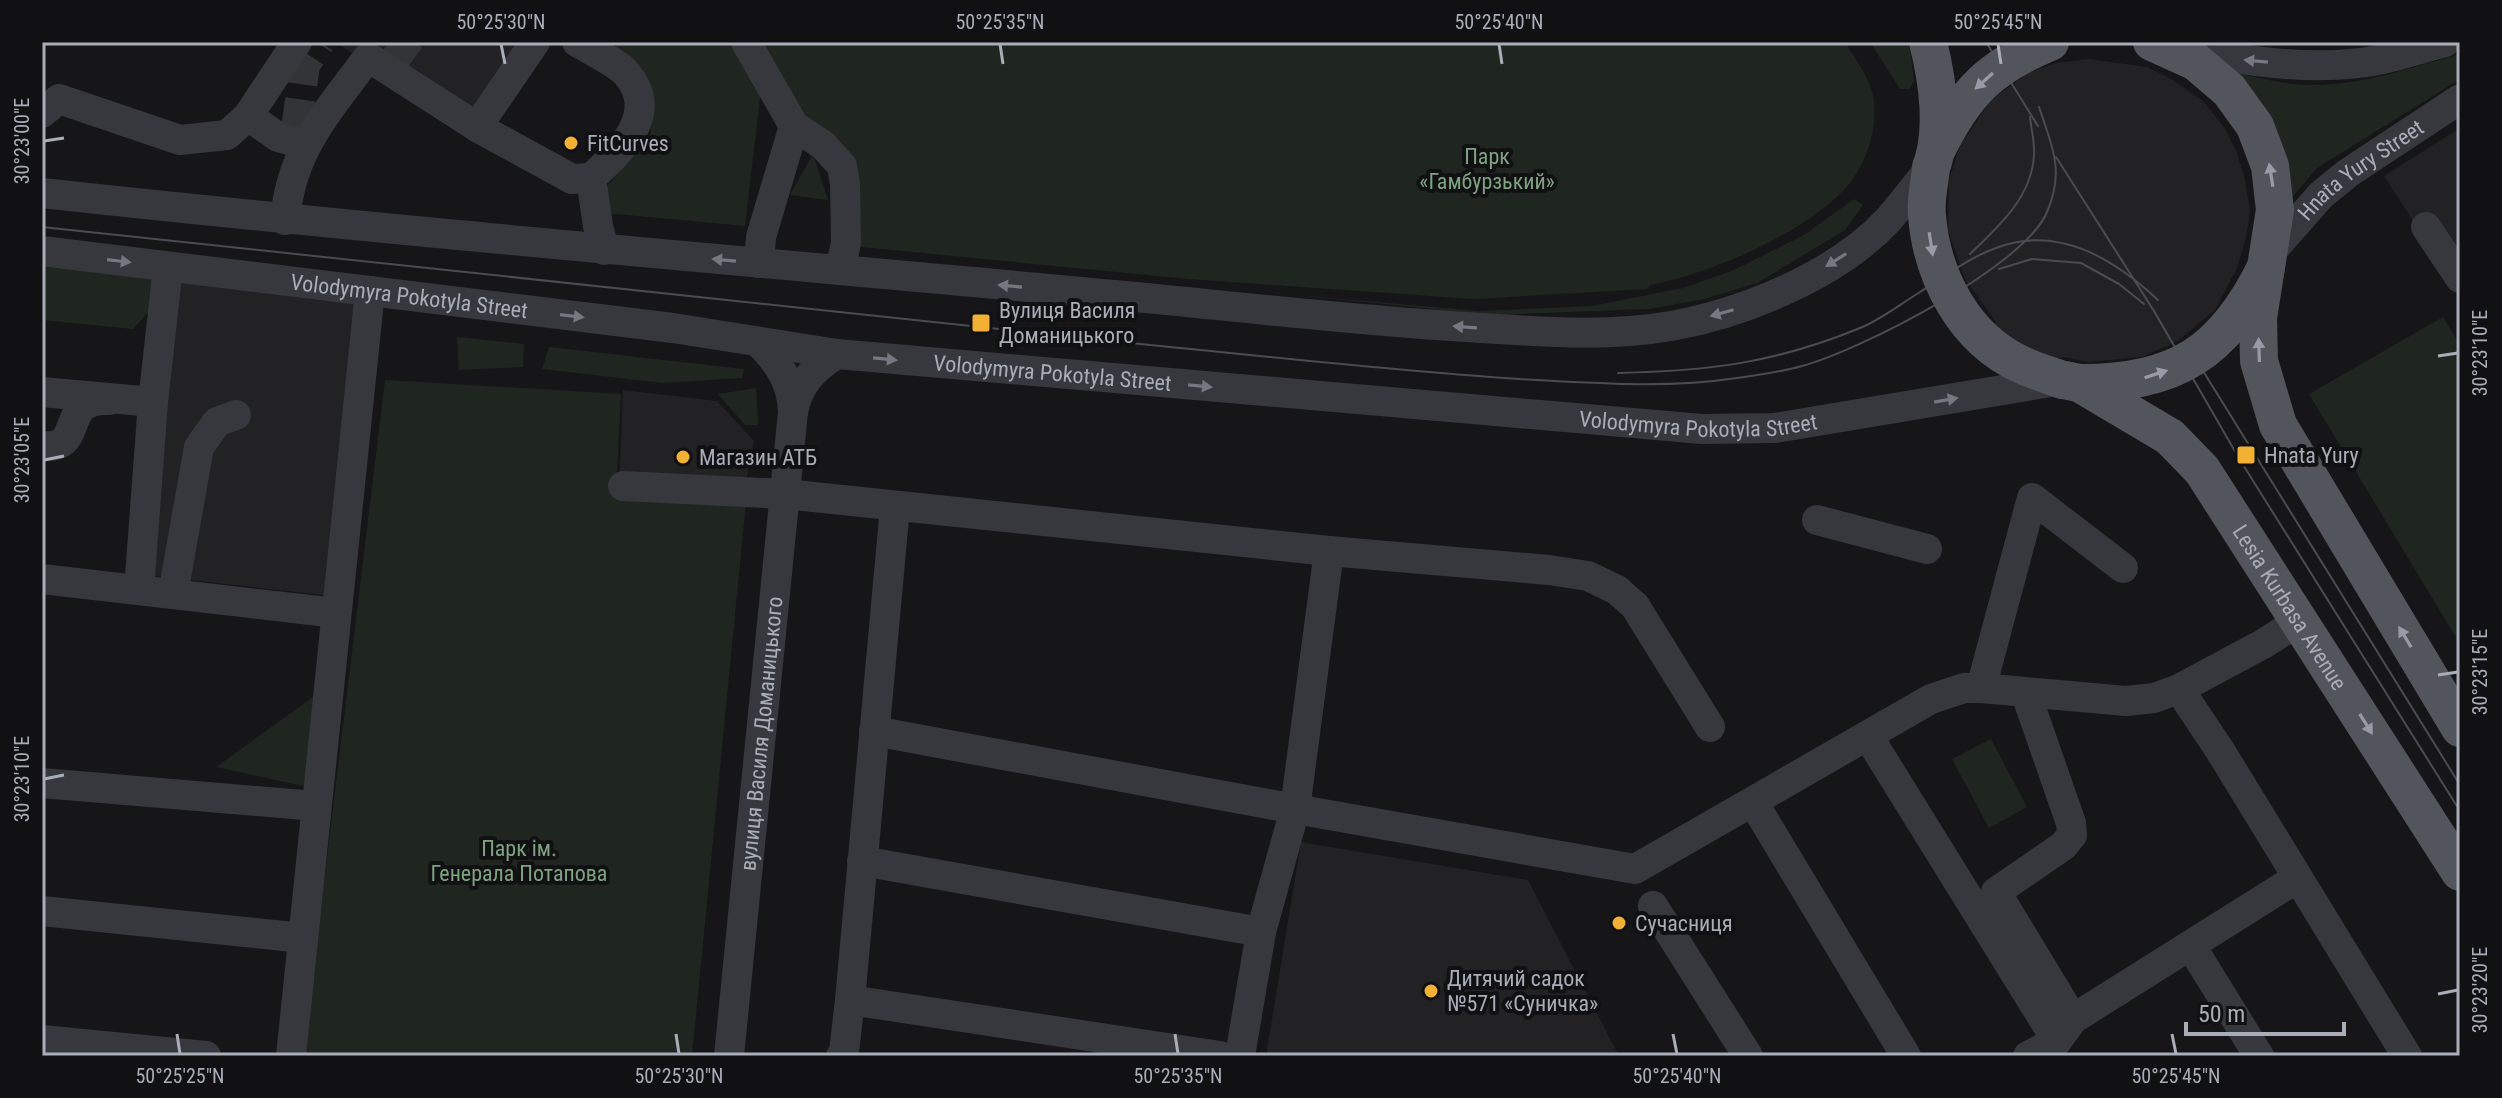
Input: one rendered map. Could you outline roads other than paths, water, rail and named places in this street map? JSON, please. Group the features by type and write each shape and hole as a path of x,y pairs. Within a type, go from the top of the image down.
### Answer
{"main road":[{"path":"1928,42 1934,66 1934,158 1926,213 1933,259 1952,301 1981,337 2019,364 2070,382 2119,384 2157,375 2193,358 2224,334 2248,303 2268,260"},
{"path":"1934,158 1955,112 1982,80 2016,56 2050,42"},
{"path":"2154,43 2196,62 2229,90 2255,126 2270,166 2275,210 2258,318 2259,361 2278,425 2460,728"},
{"name":"Lesia Kurbasa Avenue","path":"2070,382 2170,437 2202,470 2460,872"}],"street":[{"path":"48,98 180,140 227,135 248,116 297,42"},
{"path":"477,127 535,42"},
{"path":"285,220 298,138 357,50 477,127 572,179 591,178 638,125 641,100 625,72 577,42"},
{"path":"746,42 794,126 823,145 842,166 846,243 840,270"},
{"path":"2154,43 2243,60 2334,65 2368,62 2445,42"},
{"name":"Hnata Yury Street","path":"2268,260 2321,195 2348,173 2460,99"},
{"path":"248,116 278,137 298,138"},
{"path":"759,263 761,237 794,126"},
{"path":"42,193 604,250 1432,325 1591,335 1671,326 1765,299 1795,285 1848,252 1885,223 1934,158"},
{"path":"591,178 604,250"},
{"path":"2426,227 2460,278"},
{"name":"Volodymyra Pokotyla Street","path":"42,251 673,328 837,354 1702,429 1775,428 2070,382"},
{"path":"139,590 153,402 168,267"},
{"path":"291,1056 370,291"},
{"name":"вулиця Василя Доманицького","path":"758,342 774,358 788,381 793,412"},
{"name":"вулиця Василя Доманицького","path":"729,1056 793,412 802,384 820,364 837,354"},
{"path":"45,392 153,402"},
{"path":"45,392 68,401 75,418"},
{"path":"42,446 55,446 63,441 73,427 77,411 87,403 115,398"},
{"path":"173,594 199,447 217,422 236,415"},
{"path":"623,486 785,494 1588,576 1617,590 1635,606 1710,727"},
{"path":"1981,688 2032,498 2123,568"},
{"path":"841,1056 850,1000 895,507"},
{"path":"1817,520 1927,549"},
{"path":"1240,1056 1261,932 1295,809 1329,551"},
{"path":"42,579 336,613"},
{"path":"874,731 1635,869 1931,699 1964,688 2126,701 2154,698 2179,689 2301,620"},
{"path":"2179,689 2407,1056"},
{"path":"2026,694 2071,823 2072,835 2063,846 1996,892 2065,1030"},
{"path":"1868,736 2065,1030"},
{"path":"42,783 316,806"},
{"path":"1753,802 1906,1056"},
{"path":"862,861 1261,932"},
{"path":"2028,1056 2297,878"},
{"path":"1653,906 1748,1056"},
{"path":"42,911 303,938"},
{"path":"2191,946 2259,1056"},
{"path":"850,1000 1220,1056"},
{"path":"42,1040 206,1056"}],"tunnel":[{"path":"296,129 305,65 320,42"},
{"path":"389,42 416,62"}],"tram line":[{"path":"1986,42 2038,126"},
{"path":"42,227 1334,364 1519,379 1683,383 1770,373 1828,357 1938,304 2007,257 2032,234 2047,212 2055,184 2055,159 2039,107"},
{"path":"1970,254 2012,210 2027,184 2034,155 2030,117"},
{"path":"2056,157 2154,311 2240,460 2460,811"},
{"path":"1618,373 1712,367 1799,350 1875,321 1975,257 2019,242 2041,240 2084,250 2123,271 2158,300"},
{"path":"1999,269 2032,259 2081,263 2119,284 2144,304"},
{"path":"2190,350 2460,785"}],"place":[{"name":"FitCurves","path":"571,143"},
{"name":"Вулиця Василя Доманицького","path":"981,323"},
{"name":"Hnata Yury","path":"2246,455"},
{"name":"Магазин АТБ","path":"683,457"},
{"name":"Сучасниця","path":"1619,923"},
{"name":"Дитячий садок №571 «Суничка»","path":"1431,991"}],"park label":[{"name":"Парк «Гамбурзький»","path":"1487,168"},
{"name":"Парк ім. Генерала Потапова","path":"519,860"}]}
